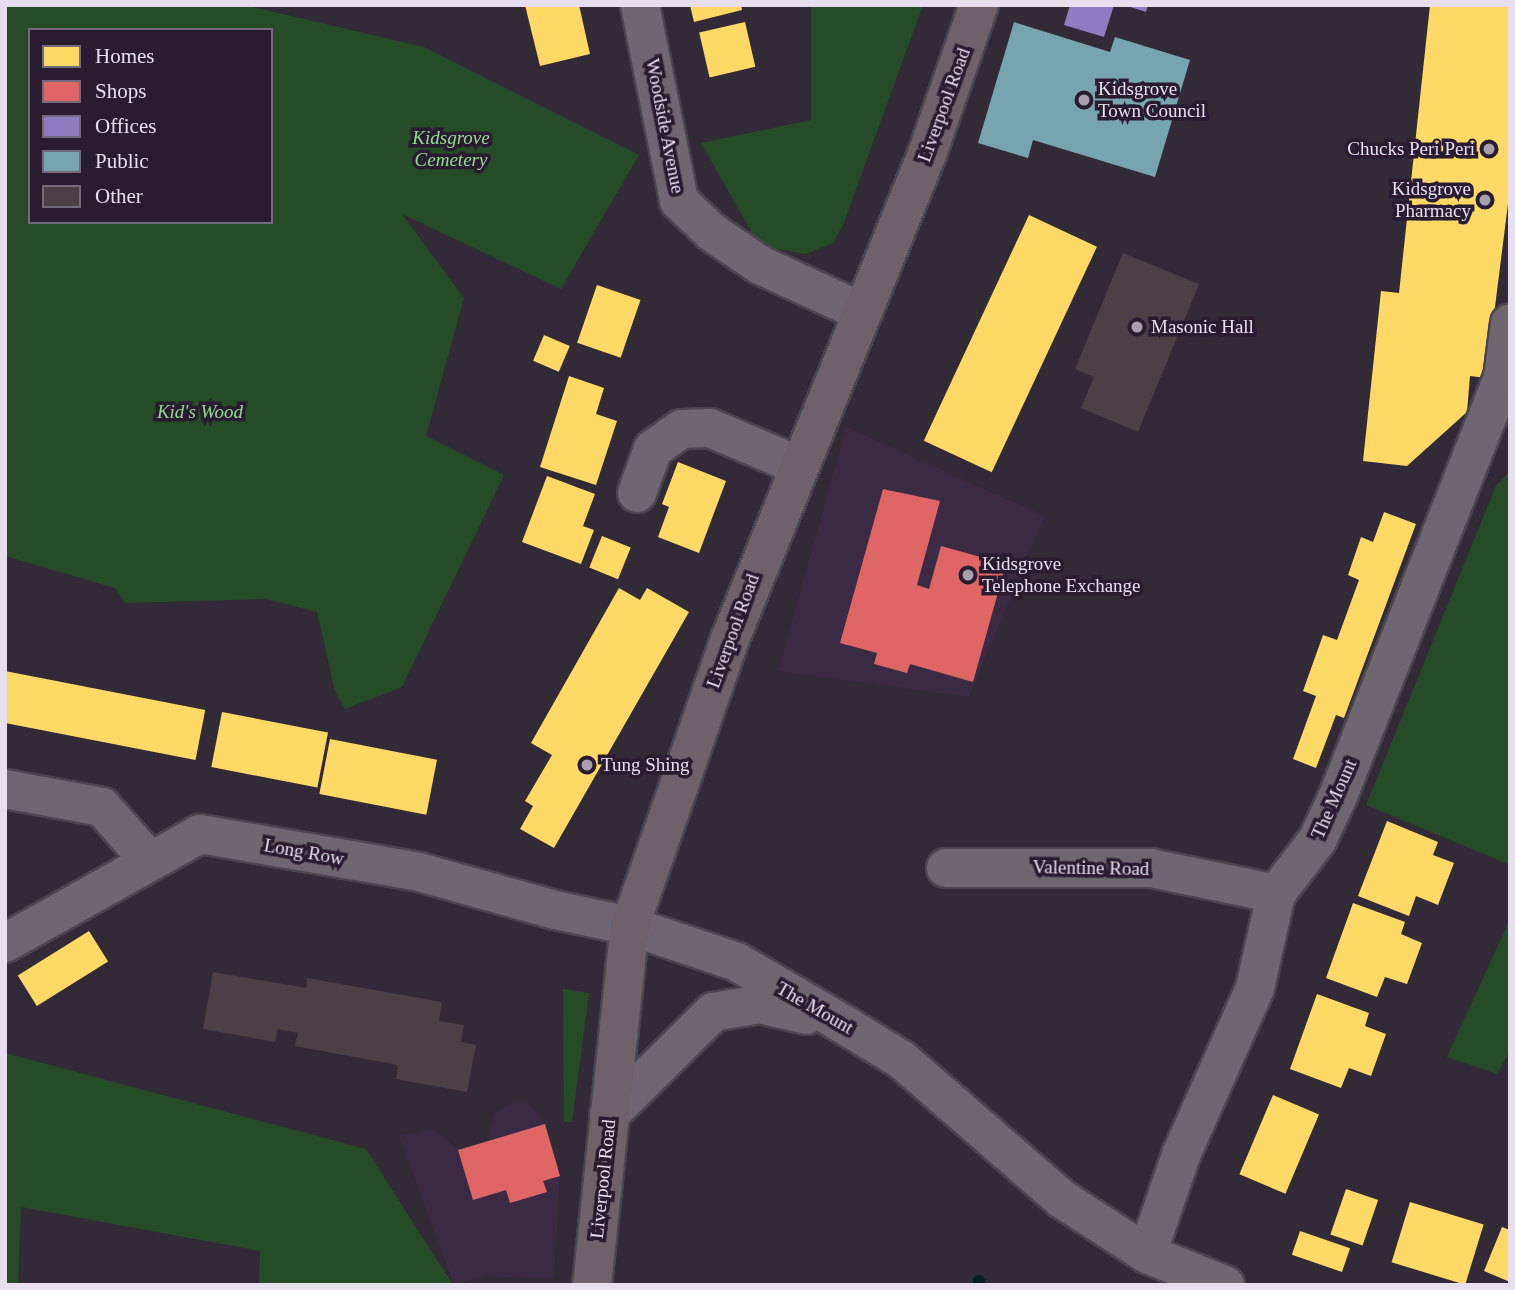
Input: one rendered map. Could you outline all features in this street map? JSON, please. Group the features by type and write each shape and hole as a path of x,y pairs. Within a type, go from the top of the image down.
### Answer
{"main road":[{"name":"Liverpool Road","path":"592,1285 630,926 730,639 797,466 927,154 979,5"}],"street":[{"name":"Woodside Avenue","path":"640,5 679,201 713,233 760,265 862,312"},
{"name":"The Mount","path":"1147,1254 1181,1155 1255,988 1276,894 1318,839 1338,796 1506,377 1510,323"},
{"path":"637,493 653,449 682,429 710,428 797,466"},
{"path":"5,789 102,807 150,861"},
{"name":"Long Row","path":"5,943 200,834 419,872 555,910 630,926"},
{"name":"Valentine Road","path":"946,867 1150,868 1276,894"},
{"name":"The Mount","path":"630,926 737,962 843,1024 902,1060 1062,1199 1147,1254 1225,1285"},
{"path":"609,1115 713,1012 760,1004 843,1024"}],"shaded area":[{"path":"846,427 1045,516 969,697 778,671"},
{"path":"510,1103 527,1103 539,1112 560,1176 554,1279 485,1276 454,1285 399,1136 434,1129 458,1150 487,1141 495,1113"}],"green space":[{"name":"Kid's Wood","path":"5,5 244,5 424,47 639,155 561,289 402,214 464,298 426,436 504,475 402,687 345,709 335,691 317,612 265,599 125,603 115,588 5,556"},
{"path":"811,5 923,5 843,225 833,243 806,254 767,247 756,240 701,143 811,120"},
{"path":"1510,471 1510,865 1366,805 1496,486"},
{"path":"1510,919 1510,1051 1497,1074 1447,1057"},
{"path":"563,989 589,993 572,1122 564,1122"},
{"path":"5,1053 366,1149 453,1285 259,1285 260,1251 21,1207 18,1285 5,1285"}],"building: Homes":[{"path":"525,5 579,5 590,54 540,66"},
{"path":"690,5 741,5 742,10 694,22"},
{"path":"1430,5 1510,5 1510,188 1486,378 1470,376 1467,412 1407,466 1363,461 1381,291 1399,293"},
{"path":"745,22 755,67 710,77 699,33"},
{"path":"1029,215 1097,247 992,472 924,441"},
{"path":"597,285 640,300 621,358 577,343"},
{"path":"544,335 570,346 559,372 533,361"},
{"path":"569,376 604,388 596,414 617,421 596,485 540,467"},
{"path":"678,462 726,481 699,553 658,537 669,507 662,504"},
{"path":"547,476 595,494 583,526 594,530 581,564 522,542"},
{"path":"1384,512 1416,524 1344,718 1336,715 1316,768 1293,759 1316,696 1303,691 1323,635 1337,640 1359,580 1348,575 1361,537 1373,542"},
{"path":"602,536 631,548 618,579 589,568"},
{"path":"619,588 640,600 647,588 689,612 554,848 520,829 533,806 525,801 552,755 531,743"},
{"path":"5,671 205,710 196,760 5,723"},
{"path":"222,712 328,733 317,788 211,767"},
{"path":"330,739 437,760 426,815 319,794"},
{"path":"1387,821 1438,842 1433,855 1454,863 1438,905 1416,896 1409,916 1358,896"},
{"path":"1353,903 1405,922 1401,934 1422,943 1407,984 1385,977 1377,997 1326,978"},
{"path":"89,931 108,962 37,1006 18,976"},
{"path":"1317,994 1369,1013 1365,1026 1386,1034 1371,1076 1349,1068 1341,1088 1290,1069"},
{"path":"1273,1095 1319,1115 1285,1194 1239,1174"},
{"path":"1346,1189 1378,1200 1363,1245 1330,1234"},
{"path":"1410,1202 1484,1225 1465,1285 1392,1262"},
{"path":"1502,1227 1510,1230 1510,1282 1484,1271"},
{"path":"1300,1231 1350,1248 1342,1272 1292,1255"}],"building: Shops":[{"name":"Kidsgrove Telephone Exchange","path":"883,489 940,501 917,585 929,589 941,546 1006,564 973,682 910,664 907,673 874,664 877,653 840,643"},
{"path":"545,1124 560,1176 543,1181 547,1192 510,1203 506,1190 473,1200 458,1150"}],"building: Offices":[{"path":"1070,5 1114,5 1104,37 1064,25"},
{"path":"1124,5 1148,5 1146,12"}],"building: Public":[{"name":"Kidsgrove Town Council","path":"1014,22 1110,52 1115,37 1190,60 1155,177 1033,140 1028,158 978,143"}],"building: Other":[{"name":"Masonic Hall","path":"1123,253 1199,284 1138,432 1081,408 1094,377 1075,369"},
{"path":"213,972 306,988 307,978 442,1002 439,1021 464,1025 461,1042 476,1045 467,1092 396,1079 398,1065 295,1046 298,1033 278,1029 275,1042 203,1029"}],"place":[{"name":"Kidsgrove Town Council","path":"1084,100"},
{"name":"Chucks Peri Peri","path":"1489,149"},
{"name":"Kidsgrove Pharmacy","path":"1485,200"},
{"name":"Masonic Hall","path":"1137,327"},
{"name":"Kidsgrove Telephone Exchange","path":"968,575"},
{"name":"Tung Shing","path":"587,765"}],"park label":[{"name":"Kidsgrove Cemetery","path":"451,149"}]}
